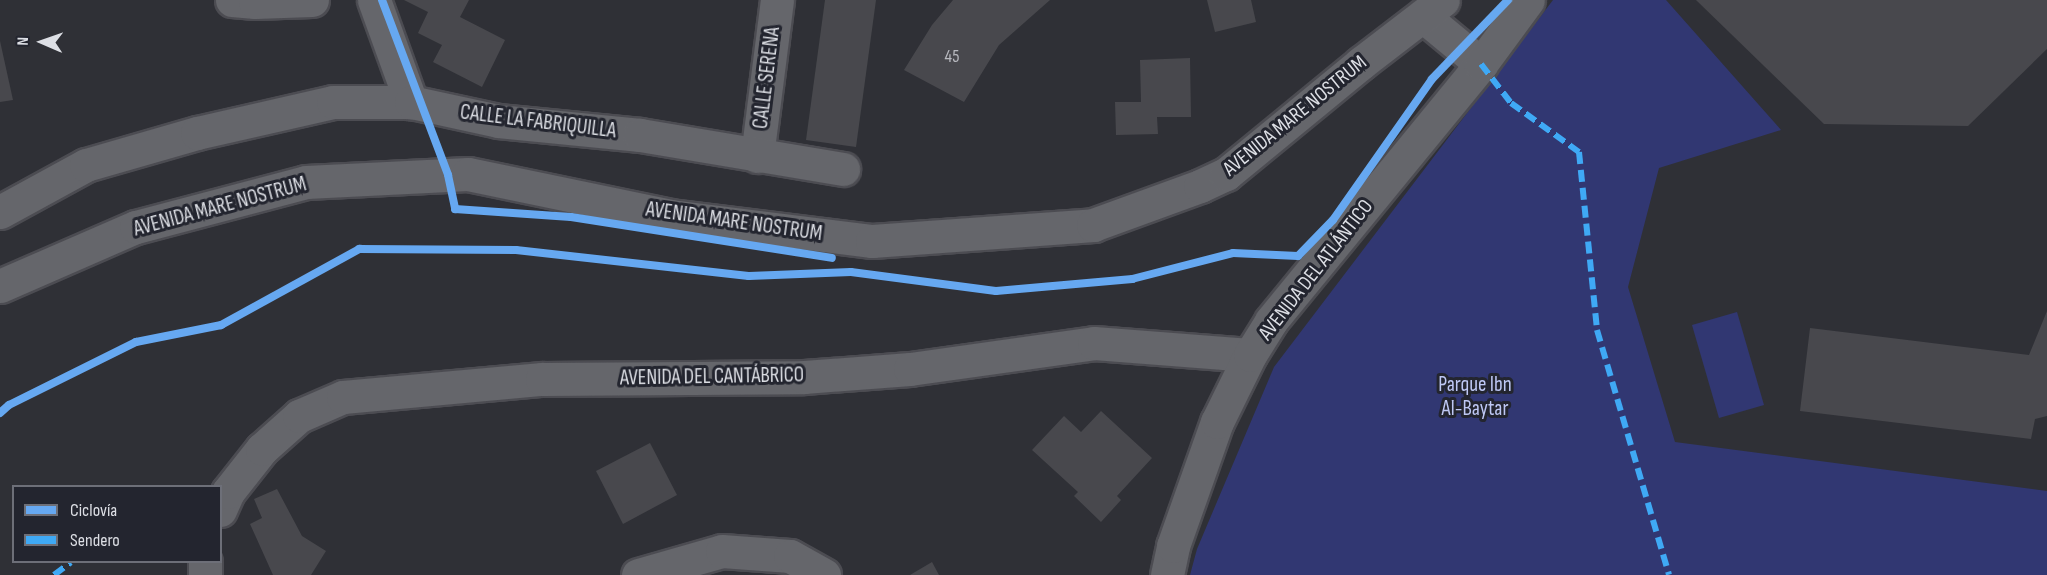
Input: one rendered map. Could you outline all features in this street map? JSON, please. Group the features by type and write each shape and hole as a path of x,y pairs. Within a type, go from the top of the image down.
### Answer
{"street":[{"path":"232,0 255,2 312,0"},
{"path":"374,0 411,102"},
{"name":"CALLE SERENA","path":"757,156 777,0"},
{"name":"AVENIDA DEL ATLÁNTICO","path":"1167,575 1173,546 1217,422 1250,355 1271,321 1481,64 1528,0"},
{"path":"1433,6 1481,64"},
{"name":"AVENIDA MARE NOSTRUM","path":"0,286 136,227 306,182 468,174 671,216 873,241 1093,225 1200,186 1226,174 1433,6"},
{"name":"CALLE LA FABRIQUILLA","path":"0,212 86,165 197,133 333,102 411,102 498,121 640,135 843,169"},
{"name":"AVENIDA DEL CANTÁBRICO","path":"222,506 228,492 270,442 299,416 343,397 542,379 804,377 910,369 1094,343 1250,355"},
{"path":"638,575 722,551 790,555 824,575"}],"green space":[{"name":"Parque Ibn Al-Baytar","path":"1553,0 1666,0 1781,130 1659,168 1628,287 1675,442 2047,491 2047,575 1190,575 1197,549 1274,367"},
{"path":"1737,312 1764,405 1719,418 1692,325"}],"building":[{"path":"404,0 469,0 460,17 505,40 482,87 433,62 442,45 418,33 428,12"},
{"path":"825,0 876,0 856,147 806,140"},
{"path":"953,0 1050,0 999,45 964,102 904,70 932,25"},
{"path":"1207,0 1251,0 1256,22 1215,32"},
{"path":"1696,0 2047,0 2047,49 1968,126 1824,124"},
{"path":"0,41 13,100 0,102"},
{"path":"1190,58 1191,117 1157,117 1158,134 1116,135 1115,102 1141,102 1140,60"},
{"path":"2047,311 2047,416 2035,419 2031,439 1800,411 1810,328 2029,355"},
{"path":"1101,411 1152,458 1117,496 1121,500 1101,522 1074,496 1078,492 1032,450 1064,416 1081,432"},
{"path":"650,443 677,495 623,524 596,471"},
{"path":"277,489 302,536 326,551 311,575 273,575 250,524 262,518 254,499"},
{"path":"932,562 939,575 910,575"}],"marked path":[{"path":"1481,64 1511,103 1579,152 1597,330 1669,575"},
{"path":"54,575 70,563"}],"cycle path":[{"path":"382,0 448,175 455,209 571,217 832,258"},
{"path":"0,413 9,405 136,342 221,325 359,249 516,250 749,276 851,272 996,291 1132,279 1233,253 1298,256 1333,220 1432,79 1508,0"}]}
